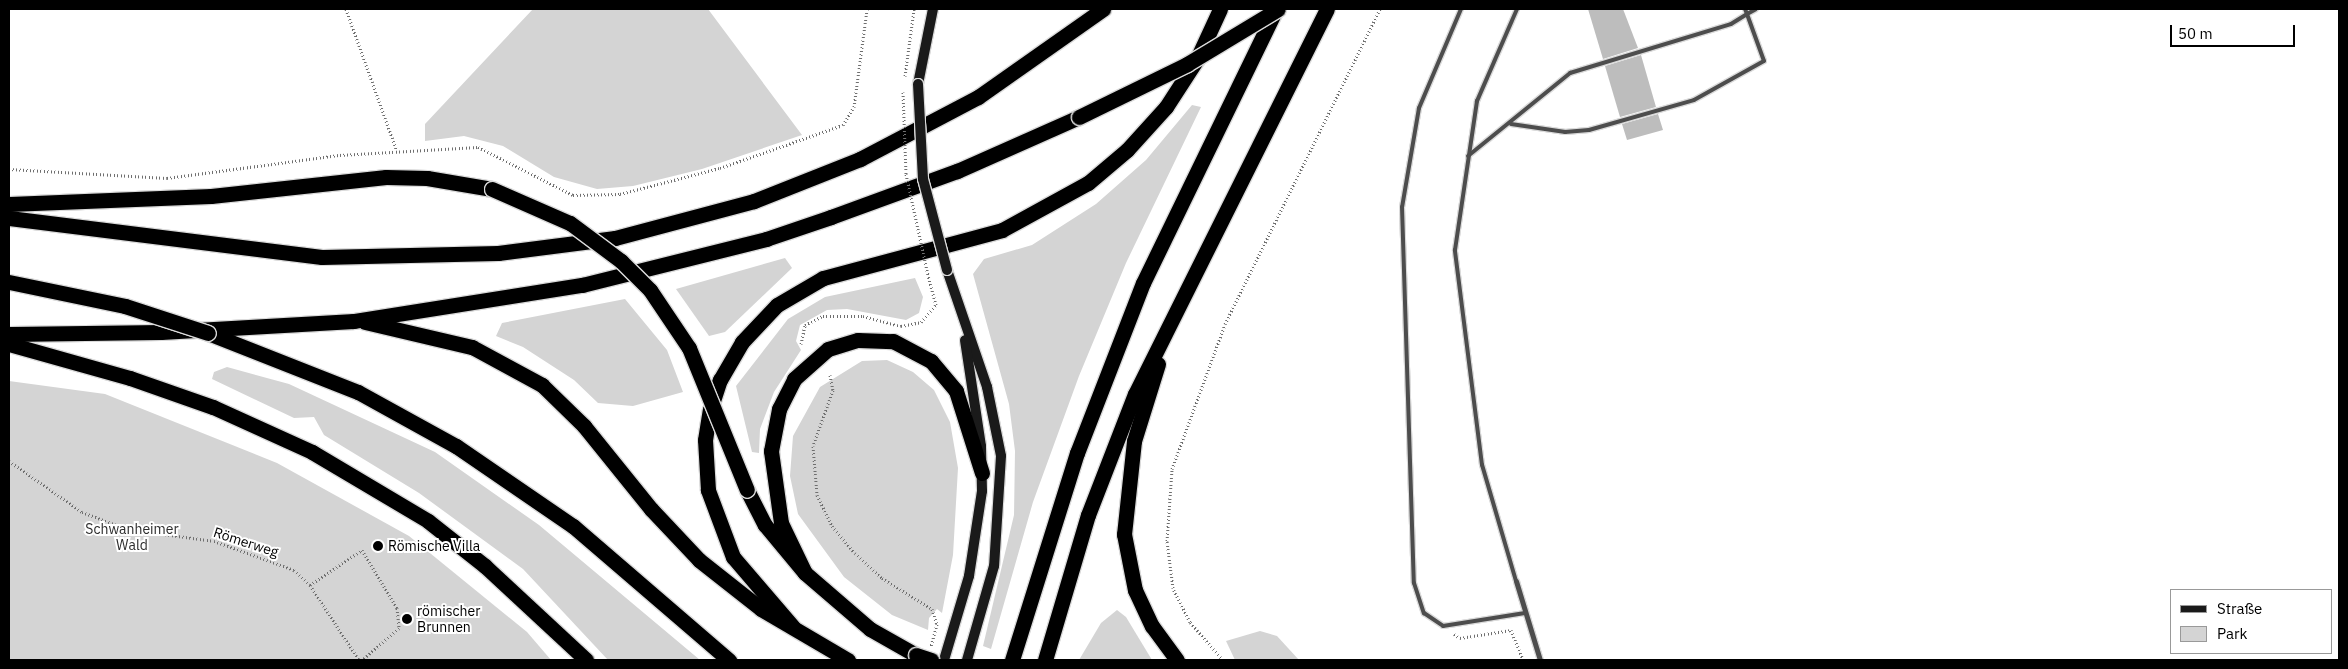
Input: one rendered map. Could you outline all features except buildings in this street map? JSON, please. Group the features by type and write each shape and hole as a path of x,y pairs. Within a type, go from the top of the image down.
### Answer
{"highway":[{"path":"9,218 322,257 498,253 615,238 754,201 860,159 986,92 1103,9"},
{"path":"794,627 733,557 708,490 705,440 710,410 720,380 742,342 778,306 822,278 1002,230 1088,183 1127,150 1166,107 1197,59 1220,9"},
{"path":"9,334 161,332 354,320 582,285 766,239 895,196 1079,117 1187,64 1277,9"},
{"path":"1012,660 1076,453 1140,292 1277,9"},
{"path":"1045,660 1103,470 1182,292 1327,9"},
{"path":"9,204 211,196 386,177 435,179 492,190 570,223 621,261 650,290 689,348 747,490 765,525 805,573 870,629 925,656"},
{"path":"9,282 125,306 250,348 358,392 456,446 544,504 635,575 729,660"},
{"path":"1176,660 1152,626 1135,590 1126,549 1124,506 1139,420 1182,292"},
{"path":"354,320 472,347 542,385 584,426 651,509 699,560 727,585 848,660"},
{"path":"805,573 781,523 771,476 771,444 779,409 794,379 828,349 858,340 893,341 932,360 956,391 982,473"},
{"path":"9,344 130,378 213,408 312,452 428,521 485,566 586,660"}],"street":[{"path":"933,9 918,84 923,180 961,317 995,416 1002,485 994,566 967,660"},
{"path":"944,660 973,557 982,473 961,317"},
{"path":"1516,581 1540,660"}],"lane":[{"path":"1462,9 1419,108 1406,169 1400,250 1414,583 1428,620 1450,627 1525,613"},
{"path":"1516,581 1482,465 1460,310 1455,250 1477,101 1517,9"},
{"path":"1511,124 1565,132 1589,130 1694,100 1764,61 1744,9"},
{"path":"1468,156 1511,124 1570,73 1704,34 1756,9"}],"path":[{"path":"346,9 396,150"},
{"path":"9,169 168,178 396,150 478,148 496,153 548,185 587,197 640,190 720,168 843,124 854,107 867,9"},
{"path":"903,92 914,9"},
{"path":"1223,660 1190,622 1173,588 1167,541 1172,469 1225,324 1380,9"},
{"path":"801,344 805,325 823,316 863,316 900,326 921,322 936,305 928,275"},
{"path":"830,375 833,390 813,446 817,495 832,526 855,554 882,578 932,609 937,624 925,656"},
{"name":"Römerweg","path":"9,461 82,512 127,529 214,541 294,570 310,585 361,660"},
{"path":"310,585 362,550 397,608 399,628 361,660"},
{"path":"1450,627 1460,638 1512,630 1523,660"}],"green space":[{"path":"533,9 708,9 802,135 702,169 633,186 597,189 554,177 503,146 464,136 425,141 425,124"},
{"path":"1192,105 1201,107 1126,263 1079,376 1033,502 991,649 983,646 1014,515 1015,451 1009,404 973,274 984,259 1032,245 1096,204 1146,160"},
{"path":"785,258 792,268 725,332 709,336 676,289"},
{"path":"915,278 923,297 919,313 906,320 847,309 827,310 800,325 796,341 801,350 774,392 760,429 759,453 752,452 736,386 788,319 825,297"},
{"path":"625,299 667,350 683,392 633,406 598,403 574,380 523,347 496,336 502,323"},
{"path":"887,360 913,372 934,390 950,422 958,468 953,555 942,613 937,609 929,618 928,630 892,615 844,577 798,514 790,476 793,436 820,387 862,361"},
{"path":"227,367 289,384 435,452 539,525 700,660 608,660 523,569 419,493 324,435 314,417 294,418 212,379 214,372"},
{"name":"Schwanheimer Wald","path":"9,381 105,394 277,463 409,536 527,632 551,660 9,660"},
{"path":"1117,610 1126,617 1152,660 1079,660 1101,623"},
{"path":"1260,631 1277,636 1299,660 1235,660 1226,641"}],"place":[{"name":"Römische Villa","path":"378,546"},
{"name":"römischer Brunnen","path":"407,619"}]}
